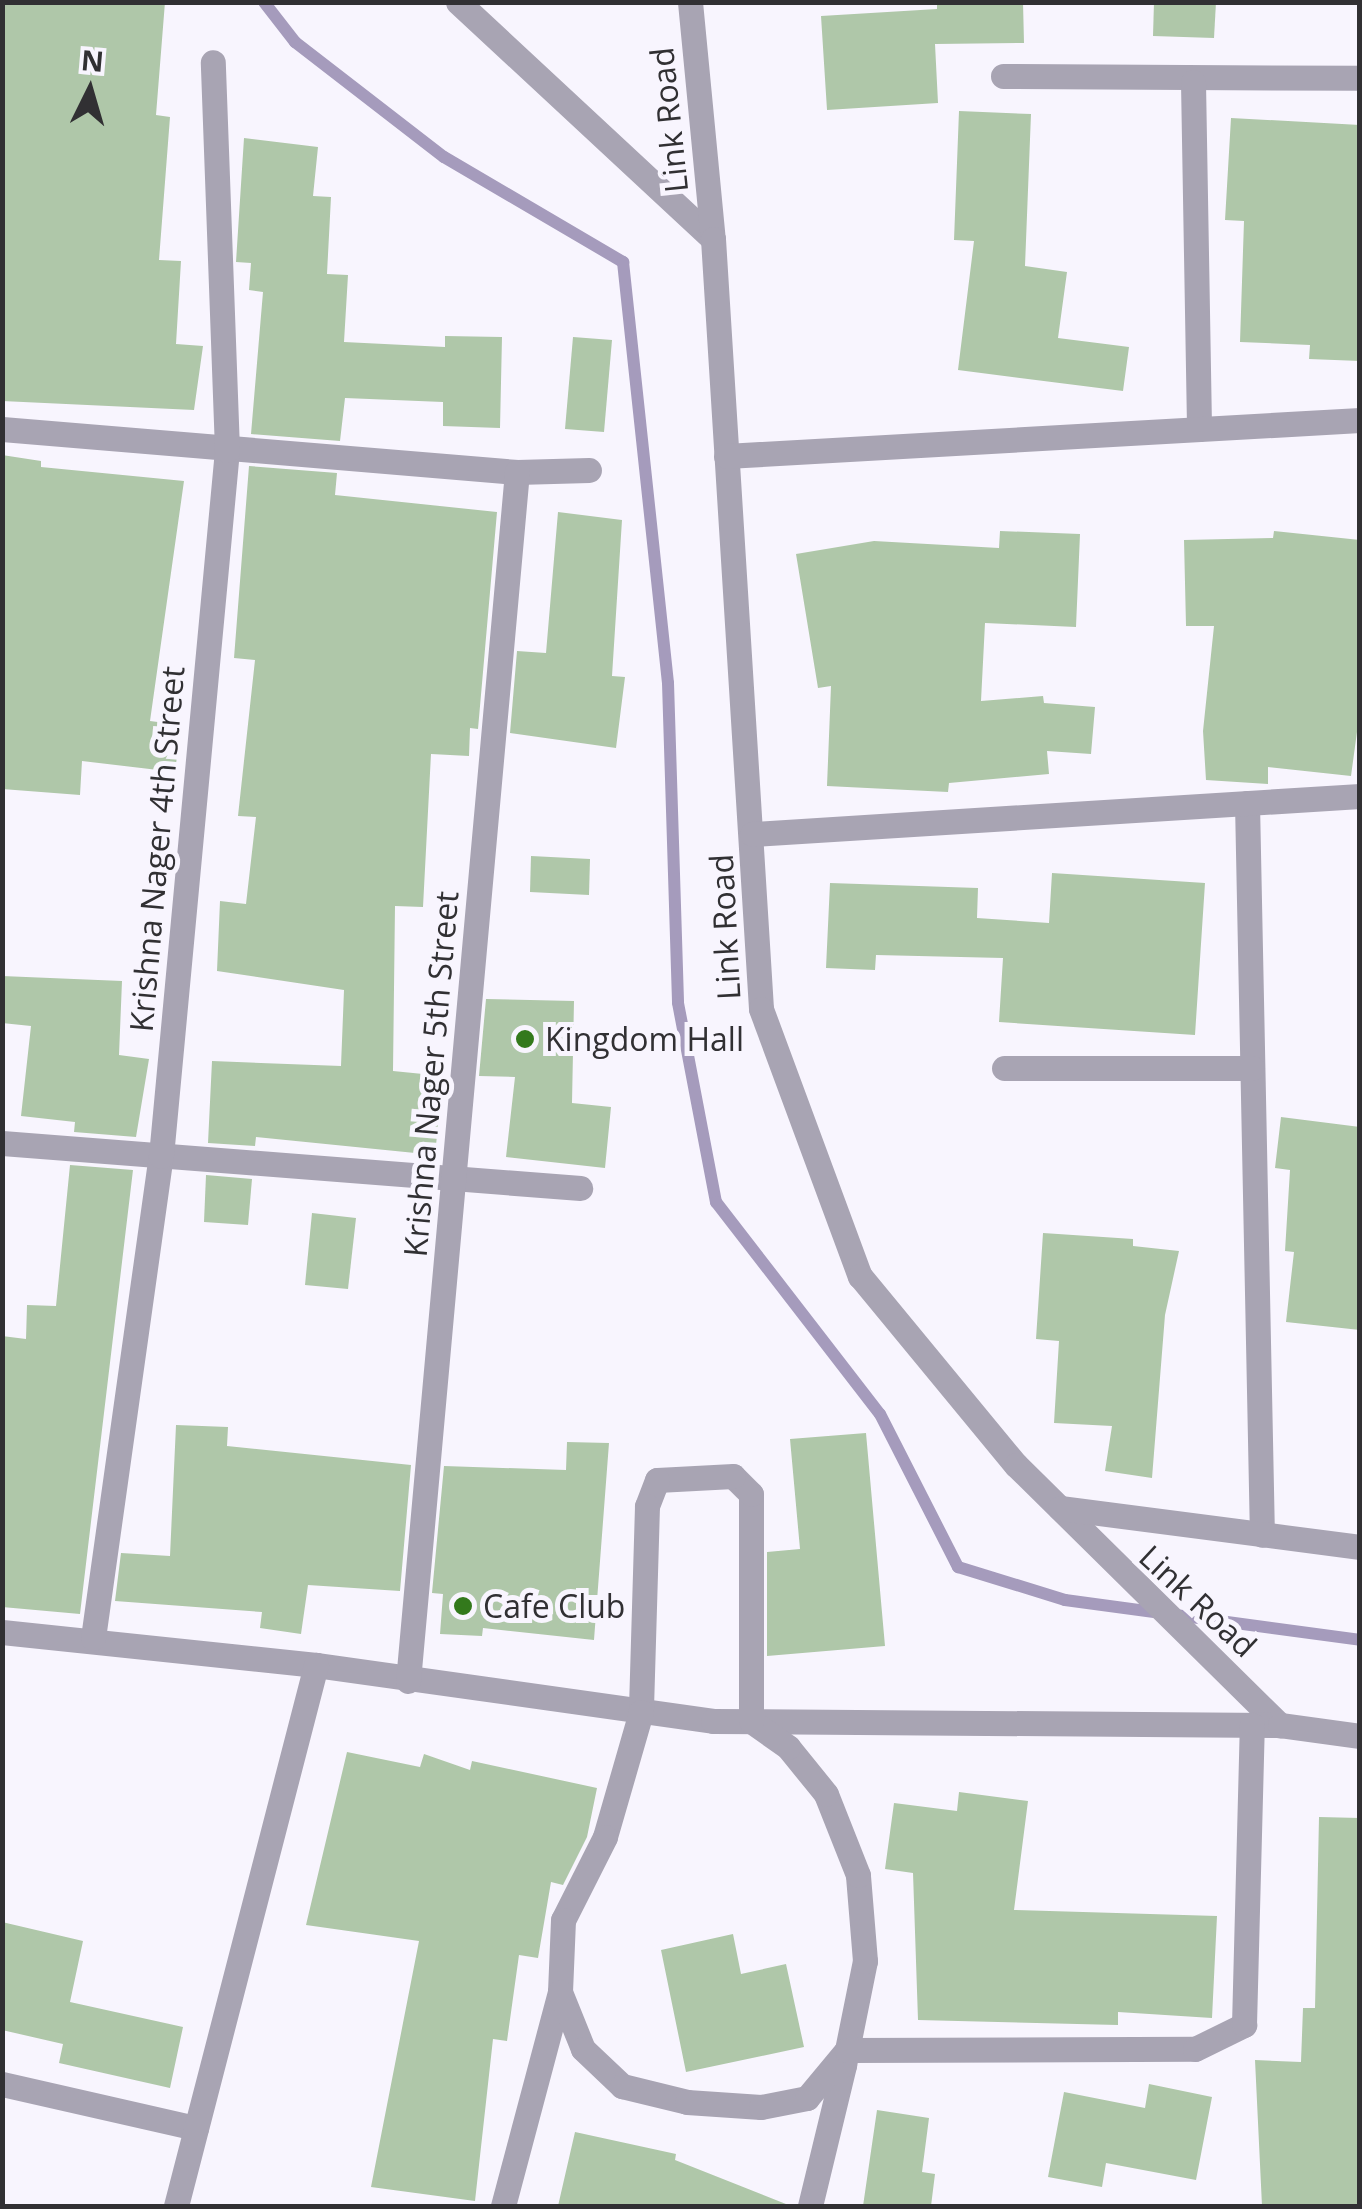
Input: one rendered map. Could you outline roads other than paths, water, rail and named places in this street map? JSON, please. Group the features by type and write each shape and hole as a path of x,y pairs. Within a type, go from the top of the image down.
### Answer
{"street":[{"path":"458,2 713,239"},
{"name":"Link Road","path":"690,2 713,239 761,1009 860,1276 1098,1552 1280,1725"},
{"name":"Krishna Nager 4th Street","path":"93,1638 161,1156 227,450 213,62"},
{"path":"1003,76 1192,82 1360,78"},
{"path":"1192,82 1198,429"},
{"path":"726,456 1360,420"},
{"path":"2,429 517,472 589,470"},
{"name":"Krishna Nager 5th Street","path":"408,1680 517,472"},
{"path":"752,834 1360,796"},
{"path":"1246,803 1262,1535"},
{"path":"1004,1068 1252,1068"},
{"path":"2,1143 454,1182 580,1188"},
{"path":"503,2206 560,1992 563,1920 605,1836 642,1712 650,1492 672,1474 733,1476 744,1482 752,1507 751,1722"},
{"path":"1060,1508 1360,1548"},
{"path":"2,1632 93,1638 316,1664 642,1712 751,1722 1280,1725 1360,1736"},
{"path":"176,2206 316,1664"},
{"path":"751,1722 788,1747 826,1794 858,1874 864,1960 810,2206"},
{"path":"847,2050 1195,2049 1244,2026 1252,1725"},
{"path":"560,1992 584,2049 622,2086 686,2102 761,2107 807,2098 847,2050"},
{"path":"2,2084 196,2128"}],"waterway":[{"path":"264,2 295,42 444,157 623,262 668,683 678,1003 716,1202 880,1414 958,1567 1065,1600 1360,1640"}],"place":[{"name":"Kingdom Hall","path":"525,1039"},
{"name":"Cafe Club","path":"463,1606"}]}
